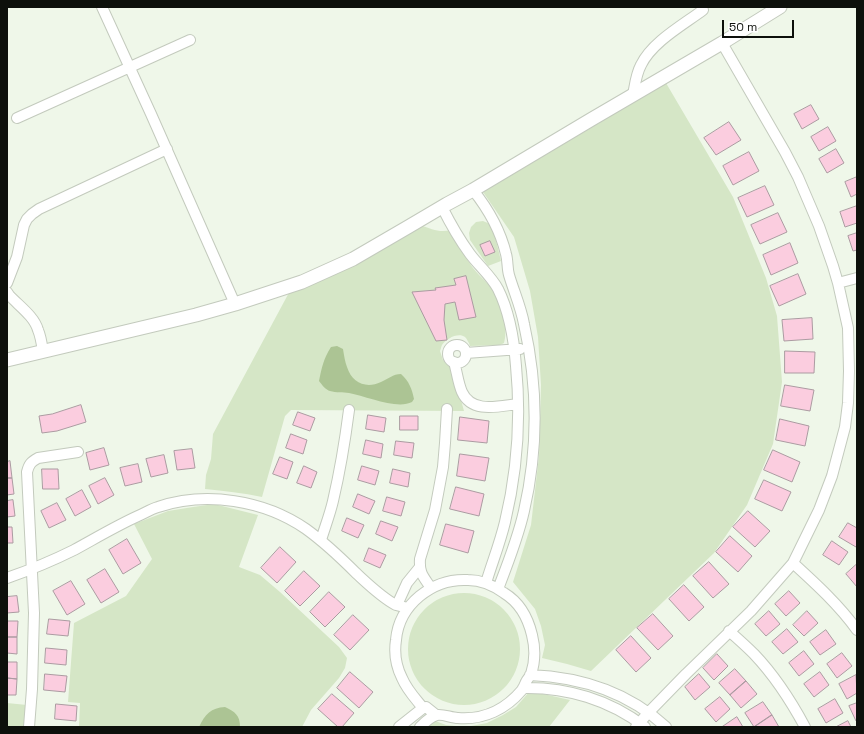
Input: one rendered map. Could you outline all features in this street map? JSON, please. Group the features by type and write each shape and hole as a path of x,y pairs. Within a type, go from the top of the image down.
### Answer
{"street":[{"path":"102,7 167,149 235,304"},
{"path":"7,360 196,315 235,304 302,282 353,259 473,190 722,43 780,7"},
{"path":"633,95 636,77 641,65 649,53 674,31 703,10"},
{"path":"18,118 190,40"},
{"path":"523,688 567,691 598,700 626,714 640,726 648,713 729,631 751,611 792,563 819,510 832,476 845,427 848,403 849,371 848,328 838,283 819,226 798,177 722,43"},
{"path":"7,283 16,257 24,225 32,214 39,209 167,149"},
{"path":"473,190 494,220 503,244 509,274 524,323 534,389 535,430 531,471 522,518 513,550 498,589"},
{"path":"442,207 450,223 470,254 499,290 509,317 515,350 518,404 517,445 513,483 505,523 486,583"},
{"path":"493,281 509,274"},
{"path":"838,283 857,278"},
{"path":"7,292 36,324 39,330 43,352"},
{"path":"454,362 461,362 464,360 466,353 464,347 457,345 450,348 448,356 454,362 462,392 466,400 472,404 478,407 488,407 518,404"},
{"path":"466,353 529,348"},
{"path":"321,540 338,481 349,410"},
{"path":"431,588 421,573 420,559 435,510 443,467 446,443 447,410"},
{"path":"30,727 34,613 28,465 38,458 78,452"},
{"path":"7,578 33,569 73,550 156,507 176,501 221,499 245,503 280,514 321,540 385,598 397,605 408,608"},
{"path":"792,563 814,582 856,626"},
{"path":"397,605 407,583 420,567"},
{"path":"420,727 436,715 466,719 478,717 499,710 523,688 530,675 534,641 528,621 523,611 509,596 486,583 458,580 440,584 422,593 414,600 402,617 397,632 395,647 397,668 406,686 423,708 426,707 436,715"},
{"path":"729,631 754,654 776,680 795,708 805,727"},
{"path":"530,675 554,676 601,687 634,703 666,727"},
{"path":"399,727 423,708"}],"shaded area":[{"path":"666,83 733,197 766,278 777,316 782,382 773,444 747,505 714,553 591,671 542,658 545,645 541,626 535,609 513,582 531,525 539,456 541,385 538,337 530,291 514,237 483,192"},
{"path":"483,221 490,224 495,236 501,261 488,266 470,240 469,233 471,227 476,222"},
{"path":"420,225 439,231 451,230 470,263 495,292 503,313 505,326 504,343 500,345 470,346 465,337 459,335 444,343 440,351 443,360 452,367 464,411 291,410 285,416 262,497 205,489 206,475 211,459 213,434 292,287"},
{"path":"337,346 343,349 349,373 356,381 365,385 370,385 401,374 408,382 411,389 414,399 412,402 398,404 381,402 349,393 327,390 319,381 321,372 324,360 331,347"},
{"path":"214,504 258,515 239,567 260,575 339,647 347,658 345,668 339,678 311,710 302,727 79,727 80,703 68,702 74,623 126,596 152,559 134,524 168,511"},
{"path":"464,593 485,598 495,603 503,610 510,618 515,628 520,649 515,670 510,680 503,688 495,695 485,700 464,705 443,700 433,695 425,688 418,680 413,670 408,649 413,628 418,618 425,610 433,603 443,598"},
{"path":"530,691 570,700 549,727 466,727 487,723 503,715 516,707"},
{"path":"7,703 27,705 25,727 7,727"},
{"path":"225,707 236,714 240,727 199,727 209,712"},
{"path":"430,719 446,725 466,727 422,727"}],"building":[{"path":"811,105 819,119 802,129 794,114"},
{"path":"729,122 741,140 716,155 704,138"},
{"path":"828,127 836,141 819,151 811,137"},
{"path":"836,149 844,163 827,173 819,159"},
{"path":"749,152 759,171 733,185 723,166"},
{"path":"857,177 857,194 851,197 845,182"},
{"path":"765,186 774,205 747,217 738,198"},
{"path":"857,206 857,223 845,227 840,212"},
{"path":"778,213 787,232 760,244 751,225"},
{"path":"857,233 857,250 853,251 848,236"},
{"path":"490,241 495,252 485,256 480,245"},
{"path":"790,243 798,263 771,275 763,255"},
{"path":"798,274 806,294 779,306 770,286"},
{"path":"466,276 476,317 459,320 455,302 445,304 444,320 447,340 436,341 412,292 436,290 435,288 456,285 454,279"},
{"path":"812,318 813,339 784,341 782,320"},
{"path":"785,351 815,352 814,373 785,373"},
{"path":"785,385 814,390 810,411 781,406"},
{"path":"81,405 86,422 57,431 42,433 39,416 52,414"},
{"path":"298,412 315,418 310,431 293,425"},
{"path":"368,415 386,418 384,432 366,429"},
{"path":"400,416 418,416 418,430 400,430"},
{"path":"460,417 489,421 487,443 458,440"},
{"path":"780,419 809,426 805,446 776,440"},
{"path":"291,434 307,440 303,454 286,448"},
{"path":"366,440 383,444 381,458 363,454"},
{"path":"396,441 414,443 412,458 394,455"},
{"path":"104,448 109,465 90,470 86,453"},
{"path":"192,449 195,468 177,470 174,451"},
{"path":"773,450 800,462 792,482 764,470"},
{"path":"460,454 489,458 485,481 457,476"},
{"path":"164,455 168,473 151,477 146,459"},
{"path":"280,457 293,462 287,479 273,474"},
{"path":"10,461 12,478 7,478 7,462"},
{"path":"138,464 142,482 125,486 120,468"},
{"path":"304,466 317,472 311,488 297,483"},
{"path":"362,466 379,471 375,485 358,480"},
{"path":"42,469 58,469 59,489 43,489"},
{"path":"393,469 410,473 408,487 390,483"},
{"path":"7,478 12,478 14,494 7,495"},
{"path":"105,478 114,495 98,504 89,486"},
{"path":"764,480 791,492 782,511 755,499"},
{"path":"456,487 484,494 479,516 450,509"},
{"path":"82,490 91,507 75,516 66,499"},
{"path":"358,494 375,501 369,514 353,507"},
{"path":"387,497 405,502 401,516 383,511"},
{"path":"13,500 15,516 7,517 7,501"},
{"path":"57,503 66,520 49,528 41,511"},
{"path":"748,511 770,531 755,547 733,527"},
{"path":"347,518 364,525 358,538 342,531"},
{"path":"381,521 398,527 392,541 376,534"},
{"path":"848,523 857,528 856,547 839,537"},
{"path":"446,524 474,531 468,553 440,545"},
{"path":"7,527 12,527 13,543 7,543"},
{"path":"730,536 752,556 738,572 716,552"},
{"path":"127,539 141,563 123,574 109,550"},
{"path":"832,541 848,552 839,565 823,555"},
{"path":"280,547 296,562 277,583 261,568"},
{"path":"369,548 386,555 380,568 364,561"},
{"path":"709,562 729,584 713,598 693,576"},
{"path":"857,564 857,587 846,574"},
{"path":"105,569 119,592 101,603 87,580"},
{"path":"304,571 320,586 300,606 285,591"},
{"path":"71,581 85,604 67,615 53,591"},
{"path":"684,585 704,607 689,621 669,599"},
{"path":"789,591 800,603 786,616 775,604"},
{"path":"329,592 345,607 325,627 310,612"},
{"path":"17,596 19,612 7,613 7,597"},
{"path":"769,611 780,624 766,636 755,624"},
{"path":"807,611 818,623 804,636 793,625"},
{"path":"653,614 673,636 658,650 637,628"},
{"path":"353,615 369,630 350,650 334,635"},
{"path":"49,619 70,621 68,636 47,634"},
{"path":"7,621 18,621 17,637 7,637"},
{"path":"787,629 798,642 783,654 772,642"},
{"path":"826,630 836,644 820,655 810,642"},
{"path":"631,636 651,658 636,672 616,650"},
{"path":"7,637 17,637 17,654 7,653"},
{"path":"46,648 67,650 66,665 45,663"},
{"path":"804,651 814,664 799,676 789,663"},
{"path":"842,653 852,666 837,678 827,664"},
{"path":"717,654 728,666 714,680 703,668"},
{"path":"7,662 17,662 17,679 7,678"},
{"path":"735,669 746,681 730,695 719,683"},
{"path":"350,672 373,692 359,708 337,688"},
{"path":"820,672 829,685 814,697 804,684"},
{"path":"45,674 67,676 65,692 44,690"},
{"path":"699,674 710,687 695,700 685,687"},
{"path":"856,675 857,693 847,699 839,684"},
{"path":"7,678 17,679 16,695 7,695"},
{"path":"746,681 757,694 741,708 730,695"},
{"path":"332,694 354,713 342,727 338,727 318,709"},
{"path":"720,697 730,709 716,722 705,709"},
{"path":"835,699 843,713 826,723 818,709"},
{"path":"763,702 772,715 754,727 745,713"},
{"path":"857,703 857,721 856,721 849,706"},
{"path":"56,704 77,706 76,721 55,719"},
{"path":"772,715 779,727 754,727"},
{"path":"737,717 743,727 722,727"},
{"path":"848,721 851,727 836,727"}]}
